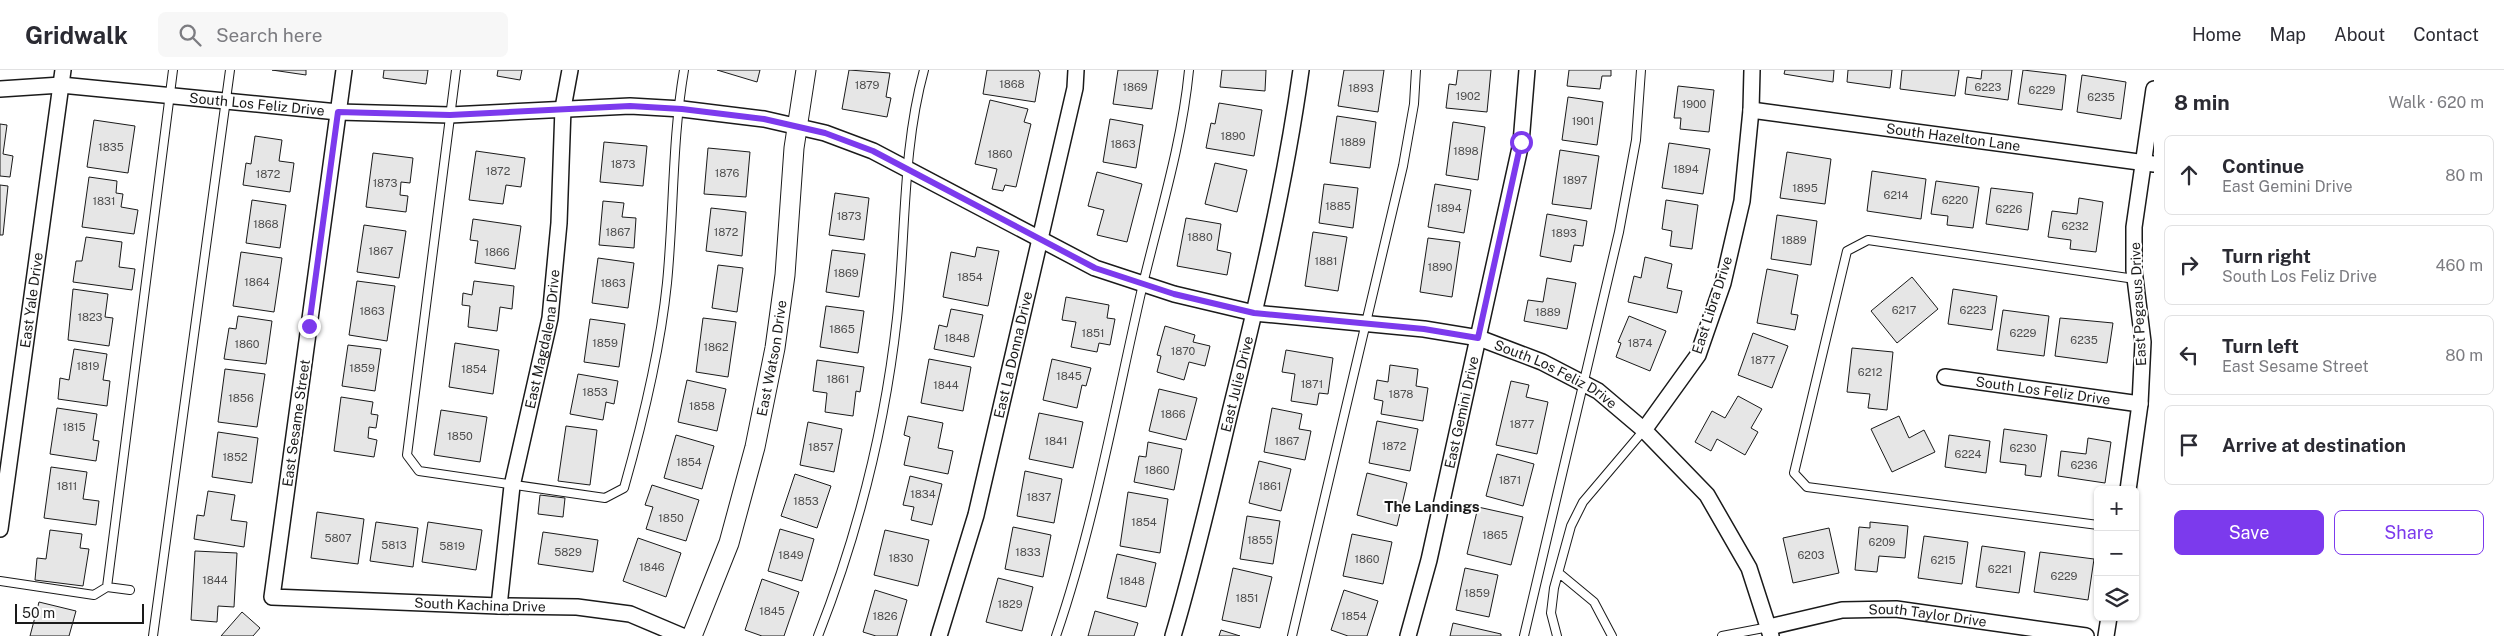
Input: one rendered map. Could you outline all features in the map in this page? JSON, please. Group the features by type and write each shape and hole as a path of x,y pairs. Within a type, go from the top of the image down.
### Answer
{"street":[{"name":"East Sesame Street","path":"272,598 344,70"},
{"name":"East Magdalena Drive","path":"499,606 512,486 530,415 550,318 560,223 563,108 570,70"},
{"name":"East Watson Drive","path":"692,636 729,543 757,438 775,348 784,284 796,126 806,70"},
{"name":"East La Donna Drive","path":"939,636 976,515 1075,88 1076,70"},
{"name":"East Julie Drive","path":"1173,636 1187,589 1254,313 1291,143 1301,70"},
{"name":"East Gemini Drive","path":"1408,636 1429,560 1521,142 1527,70"},
{"name":"East Libra Drive","path":"1644,430 1698,355 1723,283 1742,201 1751,110 1752,70"},
{"name":"South Los Feliz Drive","path":"0,89 62,78 170,95 338,112 450,115 630,106 677,109 764,119 825,133 849,142 908,169 1095,268 1143,284 1254,313 1424,329 1478,338 1542,362 1598,391 1644,430"},
{"name":"East Yale Drive","path":"0,529 62,78"},
{"name":"East Pegasus Drive","path":"2129,486 2140,404 2143,342 2135,279 2134,227 2149,163 2154,89"},
{"name":"South Hazelton Lane","path":"1751,110 2149,163"},
{"name":"South Los Feliz Drive","path":"1945,377 2140,404"},
{"path":"1644,430 1707,496 1749,568 1770,631"},
{"name":"South Kachina Drive","path":"272,598 577,607 630,614 682,636"},
{"name":"South Taylor Drive","path":"1770,631 1842,610 1896,609 2086,636"},
{"path":"2106,636 2108,621"}],"lane":[{"path":"107,587 173,70"},
{"path":"153,636 230,70"},
{"path":"456,70 407,456 419,472 605,498 624,488 640,431 658,346 673,200 677,109 684,70"},
{"path":"818,636 853,530 875,452 897,317 908,169 916,98 924,70"},
{"path":"1056,636 1086,528 1143,284 1171,176 1186,97 1189,70"},
{"path":"1292,636 1404,166 1414,104 1416,70"},
{"path":"1524,636 1619,232 1636,140 1641,70"},
{"path":"2094,524 1808,487 1794,473 1847,251 1868,240 2135,279"},
{"path":"1557,636 1552,613 1554,588 1571,526 1583,502 1644,430"},
{"path":"1559,573 1594,602 1612,636"},
{"path":"0,581 94,595 107,587 130,590"},
{"path":"1722,636 1770,631"}],"building":[{"path":"272,70 306,70 306,75"},
{"path":"384,70 428,70 426,84 383,78"},
{"path":"498,70 522,70 520,80 497,76"},
{"path":"717,70 760,70 757,82"},
{"path":"849,70 890,73 886,97 891,98 887,117 842,109"},
{"path":"987,70 1038,70 1040,73 1035,102 983,94"},
{"path":"1118,70 1158,70 1152,109 1113,104"},
{"path":"1222,70 1266,70 1265,91 1220,87"},
{"path":"1344,70 1384,70 1378,112 1338,106"},
{"path":"1458,70 1491,70 1487,112 1446,108 1449,84 1456,85"},
{"path":"1569,70 1611,70 1611,76 1602,76 1600,89 1567,86"},
{"path":"1785,70 1834,70 1833,82 1784,74"},
{"path":"1848,70 1892,70 1890,88 1847,82"},
{"path":"1902,70 1959,70 1955,96 1900,89"},
{"path":"1982,70 2012,70 2008,100 1965,94 1967,77 1981,79"},
{"path":"2023,70 2066,75 2062,110 2018,104"},
{"path":"2082,75 2126,82 2121,119 2077,112"},
{"path":"1678,86 1714,90 1709,132 1680,129 1681,118 1674,118"},
{"path":"1568,97 1603,102 1597,145 1562,140"},
{"path":"990,100 1028,109 1024,122 1031,124 1016,187 1005,185 1003,191 992,189 997,169 975,164"},
{"path":"1219,103 1262,110 1254,156 1206,148 1211,123 1215,124"},
{"path":"1337,116 1376,122 1370,168 1330,163"},
{"path":"1110,119 1143,125 1136,168 1103,162"},
{"path":"94,120 135,126 128,173 87,167"},
{"path":"1453,122 1485,127 1478,180 1446,175"},
{"path":"0,124 7,125 3,154 13,156 10,177 0,176"},
{"path":"255,136 282,140 279,161 294,163 290,192 243,185 246,163 251,164"},
{"path":"604,142 647,146 643,186 600,182"},
{"path":"1669,143 1710,149 1703,194 1662,188"},
{"path":"708,148 750,152 746,197 704,194"},
{"path":"1560,150 1599,156 1591,209 1552,204"},
{"path":"476,151 525,158 521,187 506,185 503,204 469,200"},
{"path":"1787,152 1831,159 1825,204 1780,198"},
{"path":"373,153 413,158 410,183 401,182 400,195 408,196 406,212 366,207"},
{"path":"1215,163 1247,170 1237,212 1205,204"},
{"path":"1872,171 1926,179 1921,219 1867,211"},
{"path":"1097,172 1142,184 1127,242 1097,235 1104,210 1088,206"},
{"path":"89,177 117,181 116,193 123,194 121,207 138,210 134,234 82,227"},
{"path":"1936,181 1979,187 1973,228 1947,225 1948,216 1931,214"},
{"path":"1324,184 1358,188 1353,228 1319,223"},
{"path":"1435,184 1471,190 1464,233 1428,227"},
{"path":"0,185 8,186 3,235 0,235"},
{"path":"1991,188 2033,193 2028,230 1986,224"},
{"path":"835,193 869,198 864,240 829,235"},
{"path":"2079,198 2103,202 2096,252 2070,249 2071,240 2048,237 2052,211 2077,214"},
{"path":"252,200 286,205 280,248 246,243"},
{"path":"1666,200 1698,205 1692,249 1670,246 1672,231 1662,229"},
{"path":"603,201 624,203 622,217 636,218 634,248 599,245"},
{"path":"711,208 746,212 742,256 706,251"},
{"path":"1547,214 1587,221 1583,246 1574,245 1571,262 1540,256"},
{"path":"1777,215 1817,221 1811,265 1771,259"},
{"path":"1186,218 1221,224 1217,250 1231,253 1227,275 1177,266"},
{"path":"473,219 521,226 515,269 475,263 478,241 470,240"},
{"path":"364,225 406,231 399,278 357,272"},
{"path":"1313,232 1347,237 1338,291 1305,286"},
{"path":"86,237 122,242 119,267 135,269 132,290 73,282 76,261 82,261"},
{"path":"1428,238 1460,242 1452,297 1420,292"},
{"path":"977,247 999,251 988,306 943,297 951,252 975,257"},
{"path":"832,250 865,254 859,297 826,292"},
{"path":"241,252 282,258 274,312 233,306"},
{"path":"1645,257 1672,264 1667,288 1682,291 1677,313 1628,302 1634,276 1641,278"},
{"path":"598,258 634,263 628,308 592,303"},
{"path":"718,265 743,268 737,312 712,308"},
{"path":"1767,269 1798,275 1791,314 1798,315 1795,330 1757,323"},
{"path":"1912,277 1938,309 1897,343 1871,311"},
{"path":"1547,278 1576,283 1567,329 1524,321 1528,300 1543,302"},
{"path":"357,281 395,286 387,341 349,335"},
{"path":"474,281 514,286 512,309 500,307 497,331 468,327 470,306 462,305 463,293 472,295"},
{"path":"73,289 108,294 105,317 113,318 109,346 68,340"},
{"path":"1953,289 1997,296 1992,330 1948,324"},
{"path":"1066,297 1109,305 1107,318 1115,319 1110,345 1099,343 1097,352 1071,347 1076,322 1062,320"},
{"path":"826,306 864,311 858,353 820,347"},
{"path":"951,309 983,315 974,357 934,349 939,325 947,327"},
{"path":"2003,310 2049,316 2044,356 1997,350"},
{"path":"238,316 272,321 266,364 224,359 229,328 236,329"},
{"path":"1629,316 1666,331 1650,371 1616,357 1621,343 1618,342"},
{"path":"703,318 736,322 728,377 696,372"},
{"path":"2060,318 2113,323 2107,363 2055,356"},
{"path":"590,319 625,324 619,367 584,362"},
{"path":"1165,326 1195,335 1193,342 1210,346 1205,366 1189,362 1184,380 1157,372 1161,356 1157,355"},
{"path":"1753,333 1788,346 1772,388 1738,375"},
{"path":"455,343 499,350 493,394 449,387"},
{"path":"348,345 381,349 375,391 342,386"},
{"path":"1852,348 1893,352 1887,410 1868,408 1870,394 1847,392"},
{"path":"74,349 107,354 103,380 110,381 107,406 58,399 60,378 69,380"},
{"path":"1286,350 1333,358 1328,394 1319,393 1317,405 1291,401 1295,374 1282,372"},
{"path":"929,359 971,367 963,411 921,403"},
{"path":"1052,359 1091,368 1086,386 1082,385 1077,408 1043,400"},
{"path":"817,360 864,367 860,392 856,391 853,416 825,412 827,393 813,391"},
{"path":"1390,365 1418,369 1416,386 1428,388 1423,421 1381,414 1383,401 1374,399 1377,380 1388,382"},
{"path":"225,369 265,374 257,427 218,422"},
{"path":"578,374 618,381 614,404 606,402 603,420 570,414"},
{"path":"687,380 726,389 717,431 678,422"},
{"path":"1511,381 1529,385 1526,397 1548,402 1537,454 1496,445"},
{"path":"1159,389 1197,398 1186,440 1149,431"},
{"path":"1738,396 1762,409 1751,428 1758,432 1745,455 1717,439 1711,451 1695,442 1712,411 1725,418"},
{"path":"341,397 373,402 371,414 378,415 376,428 369,427 368,438 377,440 374,457 334,451"},
{"path":"57,408 97,414 93,440 99,441 96,461 50,454"},
{"path":"1272,408 1302,414 1299,429 1311,431 1305,460 1264,452"},
{"path":"441,410 487,417 480,462 434,455"},
{"path":"1039,413 1083,422 1073,468 1029,459"},
{"path":"908,416 943,423 938,448 953,451 948,474 904,465 910,437 904,435"},
{"path":"1899,416 1909,438 1924,430 1935,452 1892,472 1871,429"},
{"path":"1377,421 1418,429 1410,471 1369,463"},
{"path":"808,422 842,429 834,472 800,465"},
{"path":"566,426 597,430 590,485 558,481"},
{"path":"2004,429 2047,435 2041,477 2025,475 2026,465 2000,462"},
{"path":"218,432 258,438 252,483 212,477"},
{"path":"676,435 714,446 702,489 664,478"},
{"path":"1949,435 1990,441 1986,473 1945,467"},
{"path":"2088,438 2111,442 2105,483 2058,476 2061,451 2086,454"},
{"path":"1148,442 1182,449 1174,490 1134,482 1139,456 1146,457"},
{"path":"1497,454 1534,464 1523,506 1486,496"},
{"path":"1259,461 1291,469 1281,511 1249,503"},
{"path":"51,467 87,472 83,499 99,501 96,525 44,518"},
{"path":"1025,471 1062,479 1054,523 1017,516"},
{"path":"1367,473 1407,483 1397,526 1357,515"},
{"path":"795,474 831,486 817,528 781,516"},
{"path":"910,476 942,484 932,525 911,520 914,507 903,505"},
{"path":"652,485 699,500 686,541 646,529 653,507 645,505"},
{"path":"208,491 235,495 231,520 247,522 244,547 194,539 197,515 204,516"},
{"path":"1128,492 1168,499 1160,553 1120,546"},
{"path":"540,495 565,498 563,517 538,514"},
{"path":"1478,507 1523,517 1511,565 1467,554"},
{"path":"317,512 364,519 358,564 311,558"},
{"path":"1247,516 1280,521 1273,564 1240,559"},
{"path":"376,522 418,528 413,567 370,561"},
{"path":"428,522 482,530 476,570 422,562"},
{"path":"1870,522 1908,526 1905,558 1879,556 1877,572 1855,570 1859,527 1870,528"},
{"path":"1013,527 1051,535 1043,577 1005,569"},
{"path":"1829,528 1839,573 1793,583 1783,538"},
{"path":"780,529 814,539 802,581 768,571"},
{"path":"50,530 82,534 80,548 89,549 83,586 35,580 37,558 46,559"},
{"path":"885,530 929,540 918,586 874,575"},
{"path":"543,532 598,540 593,572 538,564"},
{"path":"1352,534 1392,542 1383,584 1343,576"},
{"path":"1924,536 1968,542 1962,584 1918,578"},
{"path":"638,538 681,553 666,597 623,581"},
{"path":"1982,546 2025,552 2019,593 1976,587"},
{"path":"195,551 237,553 234,607 218,606 217,622 191,620"},
{"path":"2040,552 2094,559 2088,600 2034,592"},
{"path":"1117,554 1156,563 1146,607 1107,598"},
{"path":"1233,568 1272,577 1260,628 1222,620"},
{"path":"1465,568 1498,575 1489,617 1456,610"},
{"path":"998,578 1033,587 1022,631 986,622"},
{"path":"762,579 799,592 784,636 762,636 745,630"},
{"path":"875,590 907,600 897,636 876,636 863,632"},
{"path":"1344,590 1378,601 1367,636 1348,636 1331,630"},
{"path":"39,602 76,611 69,636 30,636"},
{"path":"1095,611 1138,623 1134,636 1088,636"},
{"path":"242,612 260,628 253,636 221,636"},
{"path":"1453,623 1501,634 1501,636 1450,636"},
{"path":"1221,630 1240,636 1219,636"}],"district":[{"name":"The Landings","path":"1432,506"}],"route":[{"path":"309,326 338,112 450,115 630,106 682,109 764,119 825,133 873,151 937,183 1095,268 1174,294 1254,313 1424,329 1478,338 1521,142"}]}
